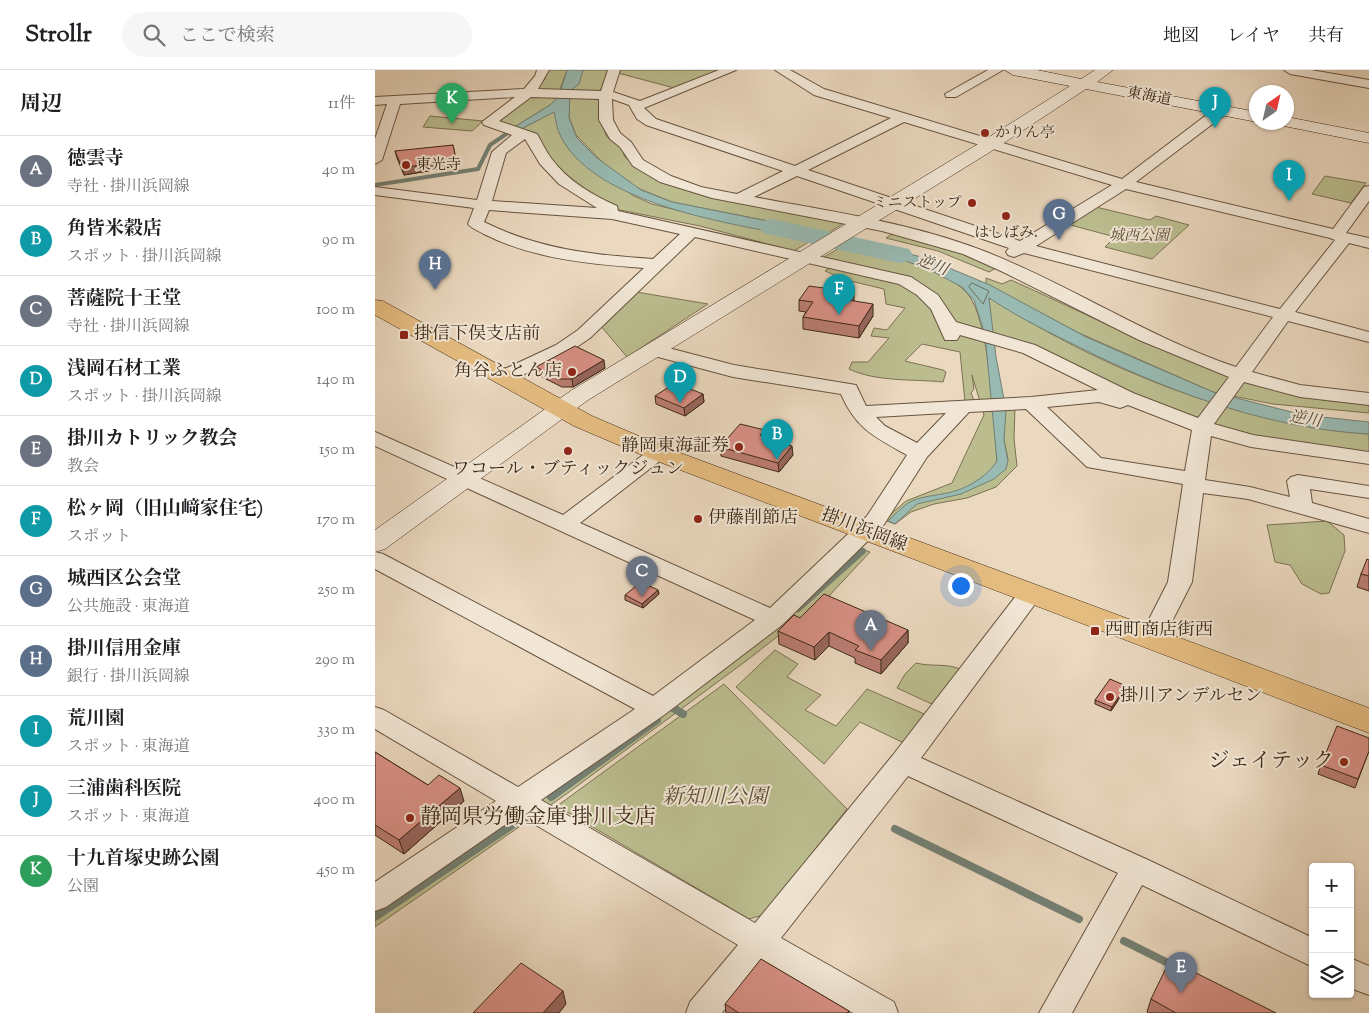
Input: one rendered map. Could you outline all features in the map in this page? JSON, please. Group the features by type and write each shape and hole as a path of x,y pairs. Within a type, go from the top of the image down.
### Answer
{"main road":[{"name":"掛川浜岡線","path":"375,306 583,421 658,453 1369,721"}],"street":[{"path":"543,70 540,80 528,93 489,122 532,136 538,151 553,170 569,185 592,201 613,210 612,214"},
{"path":"614,70 603,95 607,119 614,135 625,145 631,156 639,163 688,188 862,223 943,242 1005,266 1156,341 1238,378 1327,396 1369,399"},
{"path":"637,106 647,104 730,70"},
{"path":"781,70 819,92 1124,184 1369,243"},
{"path":"951,94 997,70"},
{"name":"東海道","path":"1013,70 1249,115"},
{"path":"375,543 560,408 990,144 1105,70"},
{"path":"1289,70 1369,84"},
{"path":"375,101 528,93 603,95 631,100 643,116 651,122 1022,247 1369,337"},
{"path":"375,160 395,100"},
{"path":"1005,266 1007,256 1124,184 1222,110"},
{"path":"739,199 902,118"},
{"path":"1294,124 1369,138"},
{"path":"516,131 511,141 499,152 484,205 476,224 496,236 584,259 657,264"},
{"path":"1151,639 1180,582 1194,482 1198,423 1238,378 1341,237 1369,190"},
{"path":"375,191 484,205 612,214 807,256 903,279 920,287 934,300 956,331 1029,349 1126,396 1251,441 1369,458"},
{"path":"503,377 562,349 584,334 692,232"},
{"path":"653,350 733,371 849,389 859,412 878,430 919,453"},
{"path":"859,412 1024,403 1100,396 1183,424 1198,423"},
{"path":"1024,403 1094,463 1250,493 1369,526"},
{"path":"375,898 655,708 773,619 878,518 919,453 969,406"},
{"path":"375,438 773,619"},
{"path":"565,523 658,453"},
{"path":"1302,507 1298,482 1369,492"},
{"path":"375,559 655,708"},
{"path":"702,1013 903,762 1030,594"},
{"path":"375,717 517,802 882,1013"},
{"path":"903,762 1136,868 1311,953"},
{"path":"1055,1013 1136,868"},
{"path":"1354,974 1369,981"}],"green space":[{"path":"547,70 567,70 559,92 533,90 545,79"},
{"path":"583,70 609,70 598,96 606,136 621,147 625,157 641,169 671,183 847,221 828,233 672,202 635,187 609,169 576,135 569,117 570,91"},
{"path":"618,70 718,71 678,89 618,73"},
{"path":"531,95 559,96 550,105 513,128 496,120 523,103"},
{"path":"555,111 563,140 571,152 634,196 652,204 812,240 794,251 700,226 620,210 573,184 519,130"},
{"path":"430,116 483,121 472,131 423,127"},
{"path":"1325,176 1366,183 1351,203 1312,194"},
{"name":"城西公園","path":"1096,207 1150,220 1156,216 1189,225 1152,259 1105,247 1115,237 1067,224"},
{"path":"893,233 948,247 998,267 989,272 938,251 886,238"},
{"path":"843,246 891,256 926,267 941,274 967,293 975,306 986,348 997,461 1006,464 1008,459 1004,440 1004,399 1015,407 1014,439 1017,466 996,487 967,498 934,504 911,512 895,524 884,520 906,501 952,483 984,415 972,375 974,389 971,393 974,400 965,402 960,352 922,344 905,361 943,370 946,372 943,382 883,378 849,369 852,362 868,362 889,338 871,336 874,328 887,330 905,308 886,304 884,289 846,280 825,271 833,266 850,268 926,293 824,257"},
{"path":"986,278 1002,284 1011,280 1162,349 1240,379 1280,391 1320,399 1369,402 1369,413 1273,404 1213,392 1079,333 986,284"},
{"path":"636,292 708,304 627,357 600,325"},
{"path":"989,297 1076,347 1123,369 1171,388 1220,405 1270,418 1320,428 1369,434 1369,455 1264,442 1100,388 992,339"},
{"path":"1327,521 1344,535 1345,551 1329,593 1321,594 1302,584 1290,565 1275,562 1267,525"},
{"path":"859,548 870,552 828,597 750,658 565,795 375,927 375,904"},
{"path":"775,650 798,664 787,677 821,695 805,710 836,726 867,689 929,716 906,744 860,722 824,764 736,687"},
{"path":"916,663 960,669 936,706 897,688 905,674"},
{"name":"新知川公園","path":"724,684 847,809 763,915 749,919 557,806"}],"water":[{"path":"567,70 583,70 579,84 570,91 569,118 577,138 597,158 641,190 672,202 828,233 816,240 751,228 676,210 639,197 606,181 580,161 561,137 554,112 519,130 513,128 550,105 559,96"},
{"path":"854,239 925,258 990,285 1086,337 1213,392 1303,415 1369,422 1369,434 1297,425 1227,408 1192,396 1093,354 1027,321 989,298 996,357 1006,410 1004,440 1008,461 1006,469 994,479 961,494 917,504 895,524 888,521 908,503 965,487 980,479 997,461 985,335 974,300 962,287 928,269 900,259 843,246"}],"building":[{"path":"453,145 456,159 402,168 395,151"},
{"path":"809,286 854,292 848,300 873,304 859,326 803,317 813,302 799,300"},
{"path":"575,346 604,360 572,379 560,379 536,367"},
{"path":"675,383 703,394 684,408 655,396"},
{"path":"740,424 765,430 760,435 784,441 781,444 792,446 778,463 720,447"},
{"path":"1367,559 1369,560 1369,576 1361,574"},
{"path":"641,582 658,590 642,604 625,595"},
{"path":"824,594 908,630 881,660 855,650 859,646 829,632 814,647 778,631 794,615 800,618"},
{"name":"掛川アンデルセン","path":"1110,679 1126,686 1112,707 1095,700"},
{"name":"ジェイテック","path":"1337,726 1369,738 1369,751 1358,779 1321,765"},
{"name":"静岡県労働金庫 掛川支店","path":"375,752 428,785 439,775 460,788 399,840 375,825"},
{"path":"761,959 849,1011 847,1013 739,1013 725,1004"},
{"path":"1170,960 1276,1013 1176,1013 1151,999"},
{"path":"521,963 563,991 543,1013 473,1013"}],"waterway":[{"path":"375,185 478,169 490,145 512,130"},
{"name":"逆川","path":"772,227 899,255"},
{"path":"798,609 863,551"},
{"path":"673,708 683,714"},
{"path":"551,797 657,720"},
{"path":"375,917 515,823"},
{"path":"895,829 1079,919"},
{"path":"1124,941 1174,966"}],"place":[{"name":"十九首塚史跡公園","path":"452,124"},
{"name":"三浦歯科医院","path":"1215,128"},
{"name":"かりん亭","path":"985,133"},
{"name":"東光寺","path":"406,165"},
{"name":"荒川園","path":"1289,201"},
{"name":"ミニストップ","path":"972,203"},
{"name":"はしばみ.","path":"1006,216"},
{"name":"城西区公会堂","path":"1059,240"},
{"name":"掛川信用金庫","path":"435,290"},
{"name":"松ヶ岡（旧山﨑家住宅)","path":"839,315"},
{"name":"掛信下俣支店前","path":"404,335"},
{"name":"角谷ふとん店","path":"572,372"},
{"name":"浅岡石材工業","path":"680,403"},
{"name":"静岡東海証券","path":"739,447"},
{"name":"ワコール・ブティックジュン","path":"568,451"},
{"name":"角皆米穀店","path":"777,460"},
{"name":"伊藤削節店","path":"698,519"},
{"name":"菩薩院十王堂","path":"642,597"},
{"name":"西町商店街西","path":"1095,631"},
{"name":"徳雲寺","path":"871,651"},
{"name":"掛川アンデルセン","path":"1110,697"},
{"name":"ジェイテック","path":"1344,762"},
{"name":"静岡県労働金庫 掛川支店","path":"410,818"},
{"name":"掛川カトリック教会","path":"1181,993"}]}
